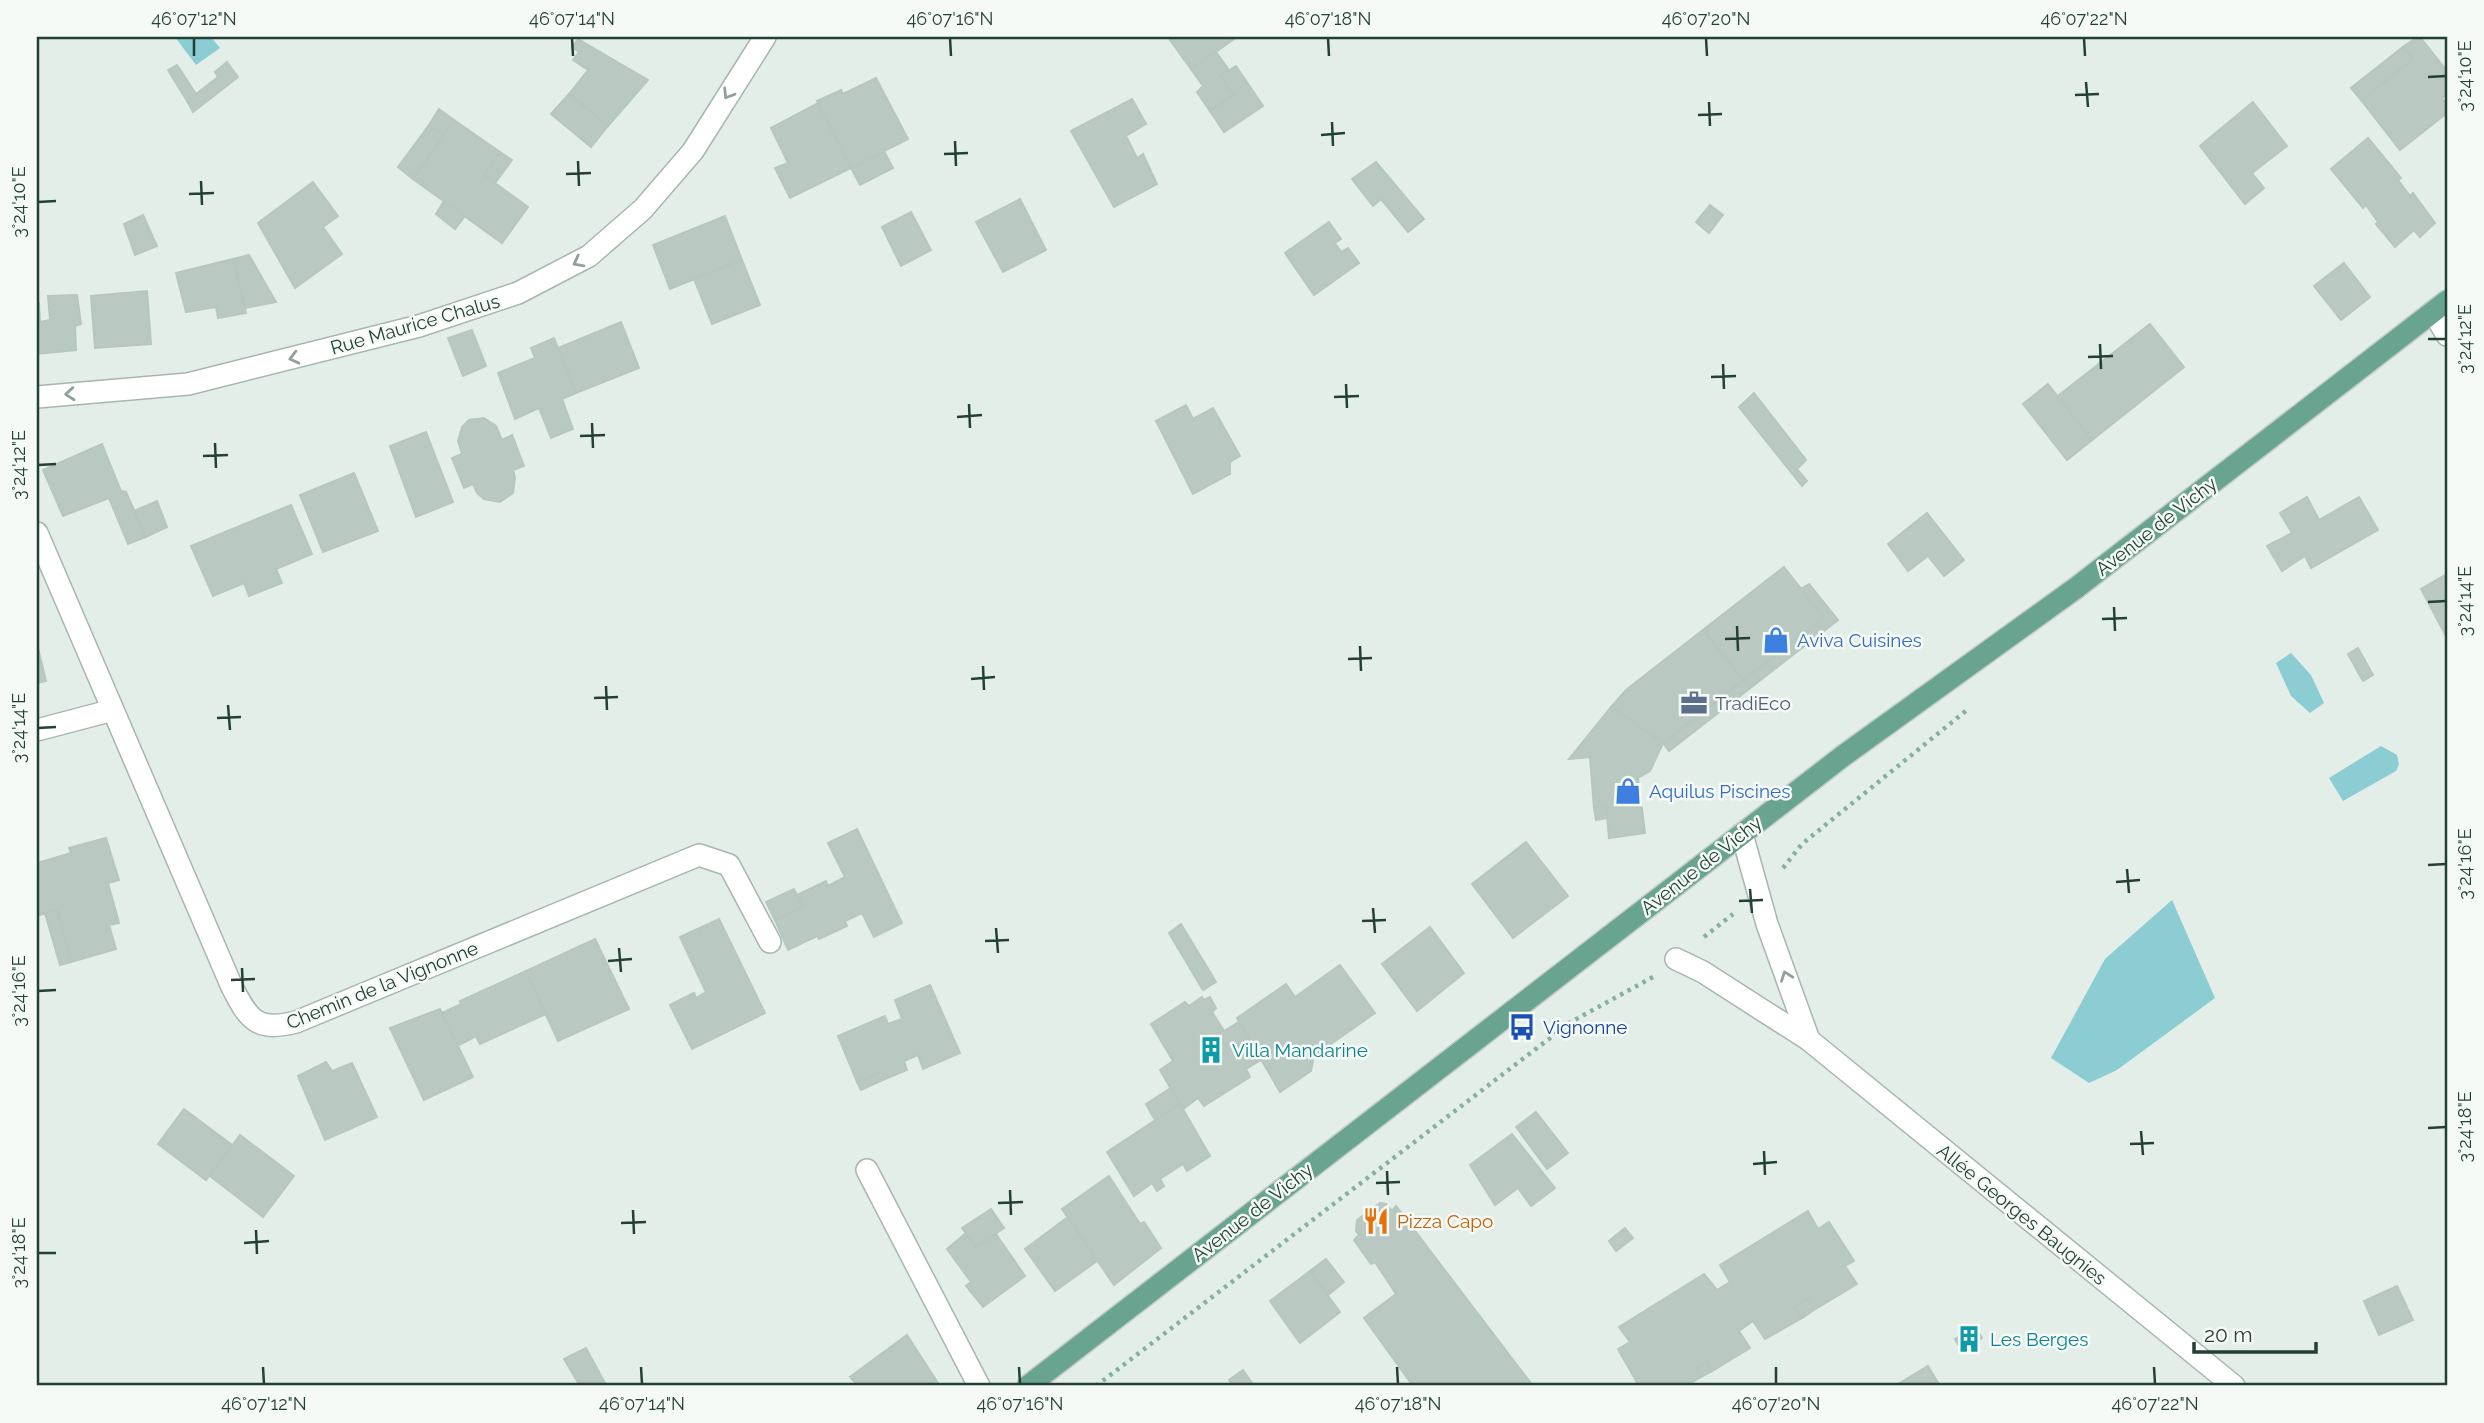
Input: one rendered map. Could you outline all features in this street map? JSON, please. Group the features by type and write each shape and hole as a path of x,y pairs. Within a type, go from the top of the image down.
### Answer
{"main road":[{"name":"Avenue de Vichy","path":"1028,1386 1843,756 2076,588 2440,306"}],"street":[{"name":"Rue Maurice Chalus","path":"37,397 188,384 419,326 518,293 589,256 643,209 693,150 765,37"},
{"path":"2440,306 2447,335"},
{"name":"Chemin de la Vignonne","path":"37,533 232,987 252,1019 263,1025 277,1027 296,1022 699,855 729,865 770,942"},
{"path":"37,730 113,710"},
{"path":"1742,834 1767,924 1809,1040"},
{"name":"Allée Georges Baugnies","path":"1676,959 1703,972 1809,1040 2234,1386"},
{"path":"867,1170 979,1386"}],"path":[{"path":"1096,1386 1572,1022 1661,972 1676,959"}],"water":[{"path":"175,37 211,37 220,48 196,65"},
{"path":"2291,653 2311,675 2324,703 2310,713 2291,696 2276,663"},
{"path":"2381,746 2397,755 2399,764 2396,771 2343,801 2329,778"},
{"path":"2172,900 2215,998 2117,1070 2089,1083 2051,1058 2105,959"}],"building":[{"path":"1175,37 1237,37 1191,69 1170,40"},
{"path":"2420,37 2447,71 2447,94 2442,98 2447,105 2447,113 2400,150 2361,100 2413,59 2403,47"},
{"path":"578,39 648,80 608,126 569,94 588,70 573,60 579,52 572,47"},
{"path":"2403,47 2413,59 2361,100 2351,88"},
{"path":"1216,52 1229,70 1220,76 1234,95 1210,111 1197,92 1203,86 1191,69"},
{"path":"227,62 238,77 193,112 187,101 218,77 215,72"},
{"path":"177,65 196,94 187,101 168,70"},
{"path":"1236,66 1263,106 1224,132 1210,111 1234,95 1220,76"},
{"path":"876,78 908,139 851,168 817,101 841,90 843,94"},
{"path":"569,94 608,126 591,147 551,114"},
{"path":"1132,99 1146,124 1126,136 1137,158 1143,154 1157,184 1114,207 1071,131"},
{"path":"2253,102 2287,146 2252,173 2264,188 2245,204 2200,146"},
{"path":"818,103 851,168 790,198 775,168 788,163 771,128"},
{"path":"439,109 454,120 444,135 429,125"},
{"path":"454,120 500,152 484,175 528,207 502,243 413,179"},
{"path":"429,125 444,135 413,179 398,167"},
{"path":"2368,138 2401,178 2398,180 2410,196 2413,193 2435,223 2420,237 2414,230 2395,247 2376,224 2378,222 2366,205 2363,208 2331,169"},
{"path":"884,151 893,168 860,185 851,168"},
{"path":"500,152 512,160 495,183 484,175"},
{"path":"1376,162 1424,219 1408,232 1381,199 1373,206 1352,179"},
{"path":"313,182 338,216 323,227 342,254 295,288 258,223"},
{"path":"1020,199 1046,250 1003,272 976,222"},
{"path":"444,201 465,216 455,229 436,214"},
{"path":"1710,205 1723,215 1709,233 1696,222"},
{"path":"911,212 931,250 901,266 882,227"},
{"path":"143,215 157,246 135,255 124,224"},
{"path":"725,216 742,260 670,289 653,245"},
{"path":"1329,222 1341,239 1335,243 1341,252 1348,248 1359,263 1314,295 1285,253"},
{"path":"249,255 276,302 244,308 233,259"},
{"path":"233,259 246,313 218,318 216,307 186,312 176,273"},
{"path":"742,260 760,305 712,324 694,279"},
{"path":"2344,263 2370,297 2341,320 2314,286"},
{"path":"147,291 151,344 95,348 91,296"},
{"path":"77,295 81,324 75,326 76,350 37,354 37,303 40,322 50,320 48,296"},
{"path":"621,322 639,368 576,393 558,348"},
{"path":"2150,324 2184,367 2092,440 2058,396"},
{"path":"472,330 486,366 463,376 448,338"},
{"path":"554,338 576,393 562,399 573,429 551,438 539,408 515,419 498,373 535,358 531,348"},
{"path":"2048,384 2092,440 2067,460 2023,404"},
{"path":"1754,393 1806,460 1797,469 1807,481 1802,486 1739,407"},
{"path":"1186,405 1193,419 1213,408 1240,456 1230,462 1230,474 1193,494 1156,421"},
{"path":"484,418 496,426 502,440 512,435 524,466 513,470 513,493 500,502 484,499 473,484 464,488 452,458 462,454 458,441 462,427 469,420"},
{"path":"426,432 453,502 416,517 390,446"},
{"path":"102,444 121,491 126,492 146,537 128,544 109,498 63,516 43,470"},
{"path":"354,473 378,531 323,552 300,495"},
{"path":"2307,497 2319,520 2359,497 2378,530 2311,568 2305,556 2282,571 2267,546 2292,533 2280,513"},
{"path":"157,501 167,527 146,537 134,511"},
{"path":"291,505 312,554 276,569 282,583 249,596 244,583 213,596 191,546"},
{"path":"1927,513 1964,560 1944,576 1928,556 1908,571 1888,544"},
{"path":"1784,567 1824,618 1743,680 1703,630"},
{"path":"2447,574 2447,638 2421,589"},
{"path":"1809,584 1838,620 1669,751 1663,743 1824,618 1801,589"},
{"path":"1703,630 1743,680 1663,743 1611,707 1626,690"},
{"path":"37,644 46,681 37,683"},
{"path":"2358,648 2373,675 2363,681 2348,654"},
{"path":"1611,707 1663,743 1650,771 1638,778 1645,833 1609,838 1606,806 1594,808 1590,757 1569,759"},
{"path":"1606,806 1607,818 1596,820 1594,808"},
{"path":"857,829 902,923 874,937 862,913 845,921 847,926 788,950 775,920 803,907 797,895 826,881 828,886 845,877 828,843"},
{"path":"106,838 119,880 108,883 119,923 109,925 116,949 71,962 57,910 37,916 37,863 71,853 69,848"},
{"path":"1526,842 1568,896 1513,938 1472,884"},
{"path":"794,889 803,907 775,920 766,902"},
{"path":"57,910 71,962 60,965 45,913"},
{"path":"719,919 765,1013 692,1049 670,1005 694,993 696,998 706,992 680,937"},
{"path":"1181,924 1216,982 1203,990 1169,933"},
{"path":"1430,927 1464,973 1417,1011 1382,964"},
{"path":"595,939 629,1009 558,1041 526,971"},
{"path":"1340,965 1375,1013 1311,1058 1311,1071 1280,1092 1237,1018 1286,984 1295,997"},
{"path":"526,971 546,1014 480,1044 476,1036 457,1046 442,1013 461,1004 460,1001"},
{"path":"930,985 960,1053 923,1069 918,1055 904,1061 907,1070 885,1079 881,1072 857,1082 838,1036 885,1016 888,1024 902,1019 895,1000"},
{"name":"Villa Mandarine","path":"1202,997 1204,1000 1210,997 1216,1008 1212,1012 1224,1031 1239,1022 1261,1060 1246,1069 1250,1077 1204,1106 1198,1098 1183,1109 1160,1070 1173,1061 1151,1024 1185,1002 1189,1006"},
{"path":"440,1009 473,1077 424,1100 390,1028"},
{"path":"326,1062 332,1071 352,1063 377,1117 325,1140 298,1076"},
{"path":"881,1072 885,1079 861,1090 857,1082"},
{"path":"1171,1088 1180,1104 1155,1120 1146,1104"},
{"path":"1180,1104 1210,1156 1187,1171 1183,1164 1160,1179 1164,1186 1157,1191 1152,1183 1134,1196 1107,1152"},
{"path":"184,1109 232,1145 206,1180 158,1144"},
{"path":"1536,1112 1568,1153 1547,1169 1516,1127"},
{"path":"1512,1134 1555,1188 1531,1206 1518,1188 1495,1205 1470,1165"},
{"path":"240,1135 294,1176 263,1217 210,1176"},
{"path":"1109,1176 1140,1224 1144,1222 1161,1248 1114,1285 1062,1209"},
{"path":"1380,1203 1386,1204 1392,1211 1396,1206 1533,1386 1413,1386 1364,1318 1396,1294 1375,1262 1371,1264 1354,1240 1359,1235 1356,1231 1357,1220"},
{"path":"991,1209 1004,1228 976,1247 962,1228"},
{"path":"1808,1211 1818,1229 1829,1222 1854,1261 1845,1266 1857,1284 1814,1310 1807,1299 1795,1307 1802,1318 1765,1339 1753,1321 1739,1331 1750,1348 1712,1371 1706,1361 1696,1369 1701,1377 1686,1386 1639,1386 1618,1349 1630,1342 1619,1327 1704,1274 1717,1290 1730,1282 1720,1265"},
{"path":"1068,1217 1097,1261 1055,1291 1025,1249"},
{"path":"1625,1228 1633,1238 1616,1251 1609,1241"},
{"path":"965,1234 976,1247 996,1234 1025,1276 983,1307 966,1286 971,1282 947,1249"},
{"path":"1326,1259 1344,1282 1328,1295 1310,1271"},
{"path":"1310,1271 1340,1312 1300,1343 1270,1301"},
{"path":"2397,1286 2413,1320 2379,1335 2364,1301"},
{"path":"1807,1299 1814,1310 1802,1318 1795,1307"},
{"name":"Les Berges","path":"1975,1327 1982,1338 1962,1351 1955,1339"},
{"path":"907,1335 938,1383 934,1386 858,1386 850,1377"},
{"path":"586,1348 606,1385 580,1386 564,1359"},
{"path":"1706,1361 1712,1371 1701,1377 1696,1369"},
{"path":"1928,1366 1940,1386 1895,1386"},
{"path":"1243,1370 1254,1386 1233,1386 1229,1380"}],"place":[{"name":"Aviva Cuisines","path":"1776,640"},
{"name":"TradiEco","path":"1694,703"},
{"name":"Aquilus Piscines","path":"1628,791"},
{"name":"Vignonne","path":"1522,1027"},
{"name":"Villa Mandarine","path":"1211,1050"},
{"name":"Pizza Capo","path":"1376,1221"},
{"name":"Les Berges","path":"1969,1339"}]}
